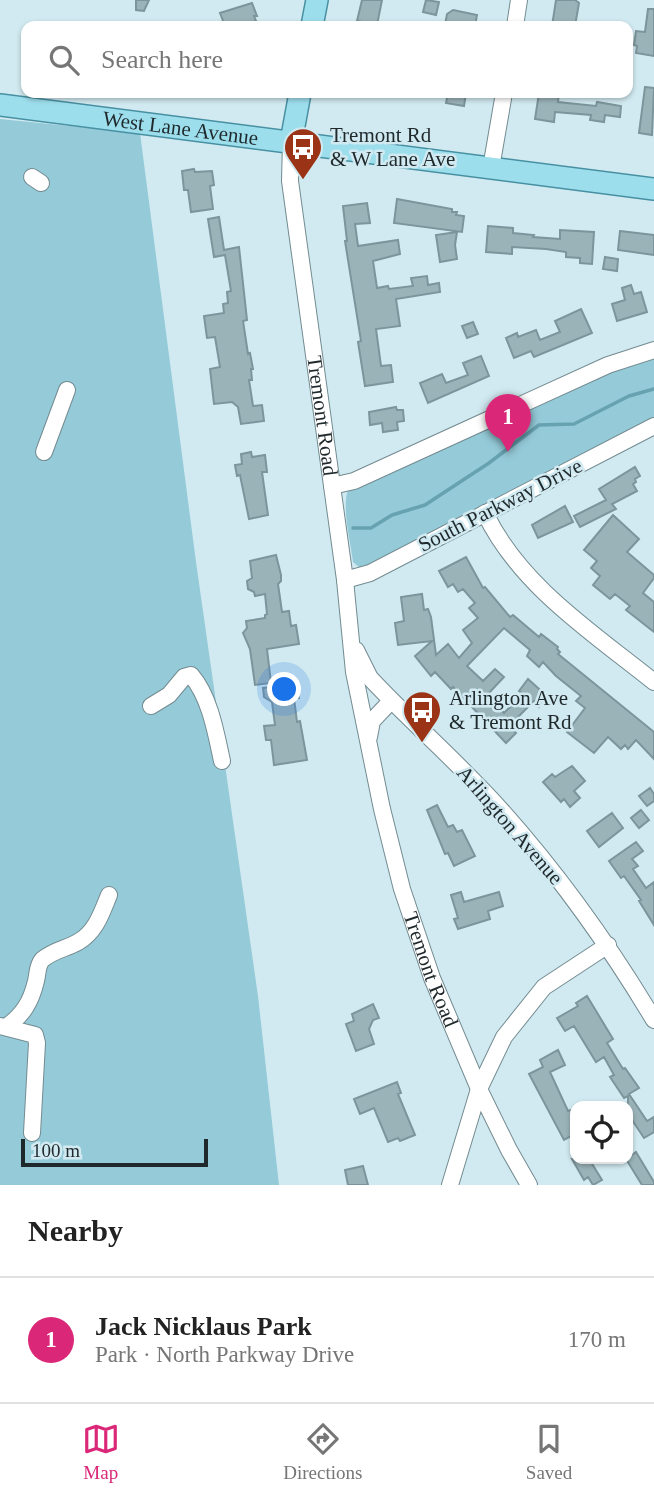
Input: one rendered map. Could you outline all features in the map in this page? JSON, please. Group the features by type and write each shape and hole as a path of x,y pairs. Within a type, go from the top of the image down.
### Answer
{"main road":[{"path":"313,21 317,0"},
{"name":"Tremont Road","path":"291,142 299,98"},
{"name":"West Lane Avenue","path":"0,105 654,189"}],"street":[{"path":"516,21 519,0"},
{"path":"491,168 503,98"},
{"name":"Tremont Road","path":"291,142 290,181 360,707 382,809 402,889 432,978 479,1088 528,1185"},
{"path":"332,486 354,481 608,366 654,350"},
{"path":"44,452 67,390"},
{"name":"South Parkway Drive","path":"345,580 370,573 654,427"},
{"path":"485,513 498,539 520,569 573,617 654,682"},
{"name":"Arlington Avenue","path":"352,642 370,678 500,809 549,866 608,945 654,1020"},
{"path":"151,706 169,695 184,677 191,675 198,683 216,729 222,761"},
{"path":"368,740 372,721 391,701"},
{"path":"3,1027 18,1018 27,1007 33,993 38,965 42,960 89,934 100,918 109,895"},
{"path":"450,1185 479,1088 504,1037 544,987 608,945"},
{"path":"3,1027 35,1035 37,1043 32,1133"}],"shaded area":[{"path":"0,119 140,133 196,562 258,996 279,1185 0,1185"},
{"path":"654,358 654,418 365,568 360,568 353,562 346,511 351,485 587,380"}],"building":[{"path":"136,0 149,0 144,11 136,10"},
{"path":"362,0 382,0 378,21 357,21"},
{"path":"426,0 439,2 436,15 423,12"},
{"path":"556,0 575,0 579,3 576,21 553,21"},
{"path":"252,3 257,16 254,16 256,21 223,21 220,13"},
{"path":"648,9 654,9 654,56 636,53 637,46 634,45 636,31 645,32"},
{"path":"453,10 477,15 476,21 446,21 447,14"},
{"path":"645,87 654,88 652,135 639,133"},
{"path":"447,98 465,98 464,106 446,103"},
{"path":"538,98 558,98 558,102 596,106 597,102 621,106 620,117 605,115 604,122 590,120 591,115 555,112 554,122 535,119"},
{"path":"194,169 195,172 212,171 214,185 210,186 213,209 191,212 188,190 184,190 182,171"},
{"path":"397,199 452,209 452,212 457,212 456,215 464,216 462,232 394,223"},
{"path":"367,203 370,223 355,224 358,246 398,240 400,254 373,261 377,288 413,286 411,278 427,276 428,285 439,283 440,292 396,299 400,326 376,329 381,366 391,365 393,382 365,386 358,342 361,341 345,241 343,206"},
{"path":"219,217 224,250 239,247 247,320 243,321 253,369 252,380 249,380 253,406 262,405 264,421 241,424 238,407 232,402 214,404 210,369 220,367 215,337 207,338 204,316 224,313 223,304 228,303 227,292 231,291 225,255 214,257 208,219"},
{"path":"488,226 513,228 513,233 534,235 533,237 560,239 560,230 594,232 592,264 580,263 580,258 566,257 566,252 546,249 512,247 512,254 486,252"},
{"path":"620,231 654,235 654,255 618,250"},
{"path":"457,232 457,259 440,262 436,235"},
{"path":"605,257 618,259 617,271 603,269"},
{"path":"631,285 634,294 641,292 647,312 617,321 612,304 625,300 622,288"},
{"path":"581,309 592,333 534,357 531,351 514,358 506,338 517,333 518,337 536,330 540,340 560,332 555,321"},
{"path":"473,322 478,334 467,338 462,326"},
{"path":"481,356 489,376 428,403 420,383 442,374 446,383 468,375 463,363"},
{"path":"396,407 397,410 403,410 404,421 397,422 398,430 383,432 382,423 370,425 369,412"},
{"path":"251,452 252,457 265,455 267,472 262,472 268,515 249,519 240,475 237,476 235,465 242,464 241,454"},
{"path":"635,467 640,476 633,484 637,491 612,504 616,509 580,527 574,516 606,500 599,489"},
{"path":"565,506 573,522 538,538 532,525"},
{"path":"613,515 639,539 627,552 654,575 643,593 654,602 654,632 626,610 630,606 615,594 610,599 593,585 600,576 591,568 597,561 584,550"},
{"path":"276,555 281,575 278,584 282,612 289,611 291,626 296,625 299,644 267,649 271,683 255,685 250,649 243,633 247,628 246,621 265,618 267,614 265,594 255,596 254,592 248,589 247,581 252,578 250,561"},
{"path":"466,557 483,588 485,587 510,617 513,615 539,637 541,634 558,647 558,654 654,732 654,759 636,740 628,749 625,745 621,749 608,737 594,753 567,732 585,708 576,701 581,696 543,662 539,667 527,656 530,650 504,628 467,666 483,681 495,669 504,677 487,695 504,713 523,694 519,691 528,679 548,697 539,707 534,701 509,726 516,733 506,743 453,687 451,689 435,672 431,676 415,656 432,641 398,645 395,623 404,621 401,597 422,594 424,610 428,609 431,617 436,655 448,644 459,658 472,643 463,630 478,618 469,608 475,603 463,589 458,592 453,584 448,587 439,571"},
{"path":"297,684 299,698 294,698 297,722 300,721 307,760 274,765 271,740 266,740 264,726 275,725 272,702 264,697 263,688"},
{"path":"572,766 585,781 574,791 580,798 570,807 564,799 561,802 543,782 552,774 555,777"},
{"path":"650,788 654,801 647,806 639,796"},
{"path":"437,805 448,827 453,825 457,832 462,830 475,856 454,866 448,853 445,854 427,810"},
{"path":"641,810 649,820 639,828 631,818"},
{"path":"612,813 623,828 599,847 587,831"},
{"path":"636,842 643,851 632,859 638,866 633,869 646,888 654,882 654,925 639,901 641,900 609,861"},
{"path":"461,892 464,902 499,892 503,906 488,911 490,919 458,929 454,919 458,918 451,895"},
{"path":"587,996 613,1039 607,1043 639,1088 629,1094 647,1121 654,1117 654,1132 644,1138 633,1122 633,1101 628,1101 628,1096 624,1098 610,1077 614,1075 604,1057 596,1062 574,1026 565,1031 557,1018 578,1006 576,1003"},
{"path":"373,1004 379,1018 373,1020 369,1029 374,1044 356,1051 346,1024 354,1021 352,1014"},
{"path":"558,1050 565,1065 550,1072 570,1110 570,1137 564,1140 529,1074 543,1067 540,1060"},
{"path":"397,1082 401,1093 398,1094 415,1135 388,1142 374,1108 360,1114 354,1099"},
{"path":"636,1152 654,1185 642,1185 629,1164 633,1164 633,1154"},
{"path":"575,1164 592,1164 602,1180 593,1185 588,1177 584,1180"},
{"path":"363,1166 368,1185 348,1185 345,1170"}],"waterway":[{"path":"353,528 371,528 392,515 425,505 489,463 539,425 574,424 629,396 654,389"}],"place":[{"name":"Tremont Rd & W Lane Ave","path":"303,181"},
{"name":"Jack Nicklaus Park","path":"508,452"},
{"name":"Arlington Ave & Tremont Rd","path":"422,744"}]}
